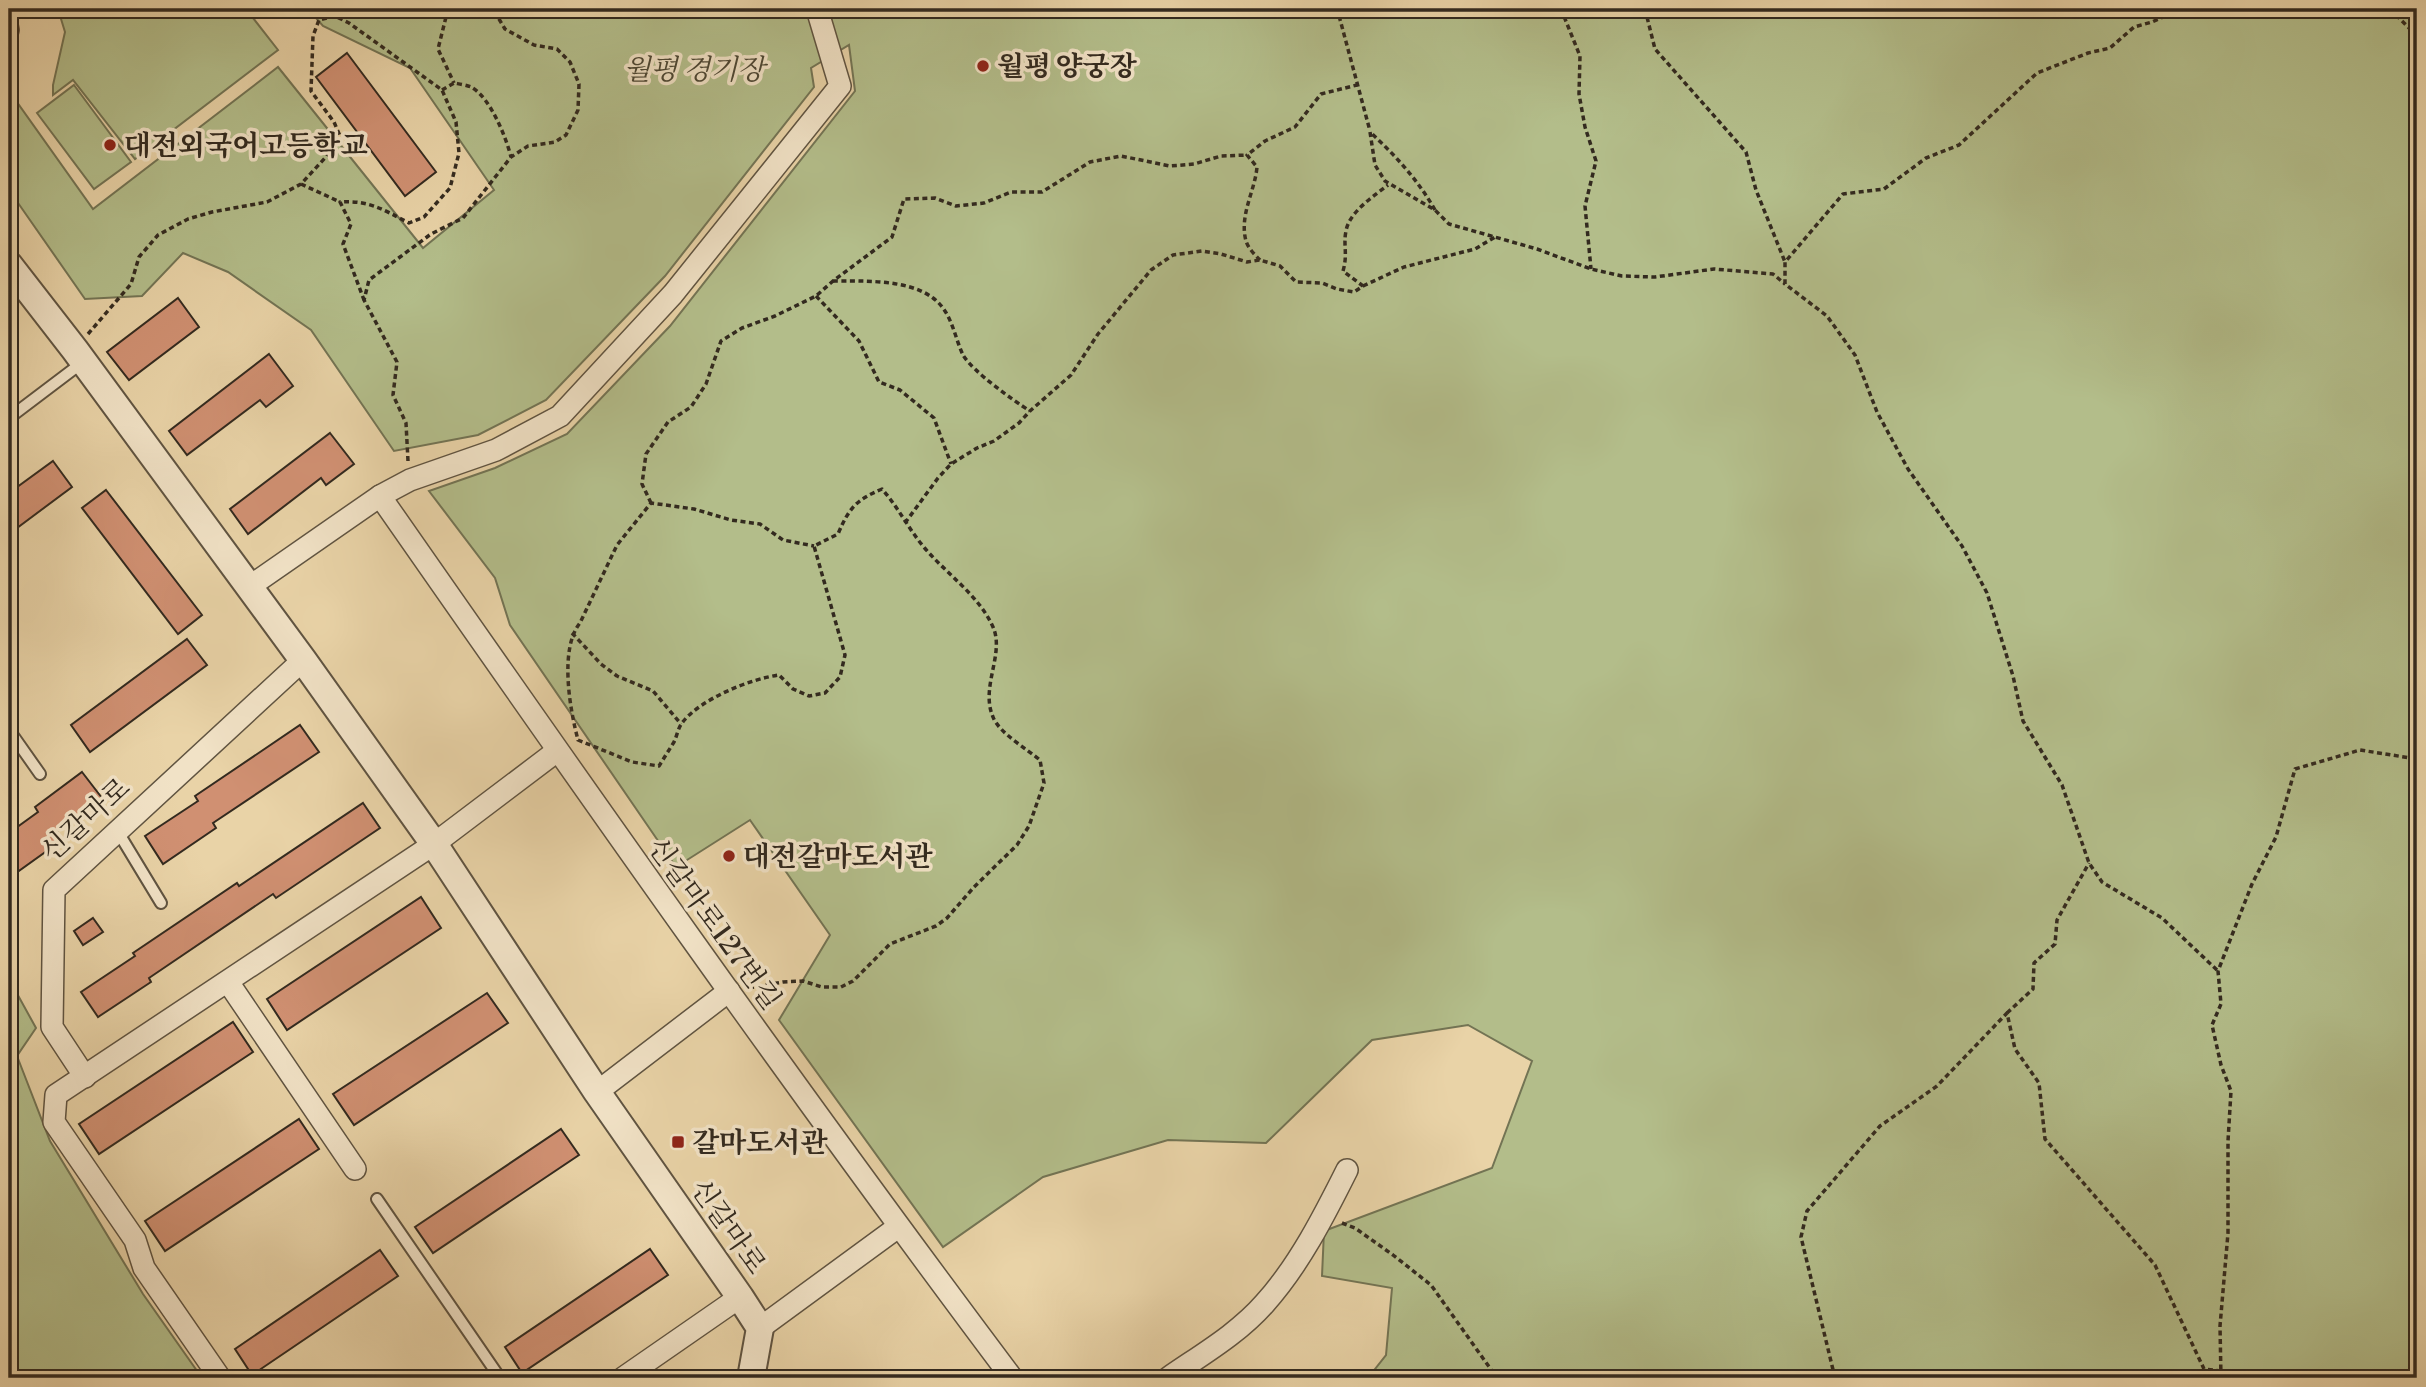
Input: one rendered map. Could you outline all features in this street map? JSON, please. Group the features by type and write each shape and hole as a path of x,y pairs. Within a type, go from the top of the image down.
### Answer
{"street":[{"path":"249,587 380,496 410,480 496,450 560,415 673,294 840,86 817,9"},
{"name":"신갈마로","path":"9,265 303,660 434,844 597,1092 760,1328"},
{"name":"신갈마로127번길","path":"380,496 557,751 898,1227 1012,1378"},
{"name":"신갈마로","path":"85,1077 52,1027 54,890 303,660"},
{"path":"220,1378 144,1268 135,1240 54,1122 56,1095 434,844 557,751"},
{"path":"228,982 355,1169"},
{"path":"597,1092 729,991"},
{"path":"1181,1375 1265,1303 1323,1216 1347,1170"},
{"path":"751,1378 760,1328 898,1227"},
{"path":"623,1378 740,1297"}],"lane":[{"path":"9,9 13,30 9,46"},
{"path":"9,418 79,356"},
{"path":"9,730 40,774"},
{"path":"118,832 161,903"},
{"path":"377,1199 500,1378"}],"path":[{"path":"447,9 438,49 454,83"},
{"path":"364,300 369,279 430,234 463,218 511,157 528,146 555,142 566,135 578,110 579,84 570,62 556,49 534,45 506,29 493,9"},
{"path":"1335,9 1370,132 1375,164 1388,185 1435,210"},
{"path":"1561,9 1580,56 1579,94 1585,127 1596,161 1585,206 1591,268"},
{"path":"1645,9 1656,49 1746,152 1756,190 1785,262 1785,284"},
{"path":"1785,262 1843,194 1884,189 1926,158 1959,145 2037,73 2088,53 2110,48 2134,27 2183,9 2215,9"},
{"path":"2390,9 2417,36"},
{"path":"79,356 131,284 139,257 158,235 188,219 267,202 301,184 325,158 340,136 334,122 311,91 313,36 319,20 335,16 349,23 442,90 456,122 459,153 450,188 424,217 409,223 379,207 359,201 340,202 301,184"},
{"path":"442,90 454,83 471,88 483,99 504,130 511,157"},
{"path":"651,503 642,484 646,454 668,422 691,407 706,384 721,341 742,328 816,296 892,237 904,199 935,198 956,206 984,203 1011,192 1042,192 1090,162 1121,156 1170,166 1194,164 1221,156 1247,155 1265,141 1295,127 1321,94 1357,85"},
{"path":"1370,132 1395,154 1448,224 1622,276 1655,277 1714,269 1773,274 1827,316 1855,355 1877,412 1902,458 1962,546 1987,593 2013,676 2023,721 2062,785 2089,863 2102,882 2162,918 2218,971"},
{"path":"1247,155 1257,167 1256,181 1249,198 1245,220 1246,242 1259,260"},
{"path":"1363,286 1343,271 1347,257 1346,230 1358,209 1388,185"},
{"path":"340,202 351,224 343,244 364,300 397,362 393,395 406,423 410,480"},
{"path":"905,523 951,464 1019,424 1071,375 1098,334 1152,270 1173,255 1202,251 1247,262 1259,260 1280,266 1296,282 1322,283 1354,292 1404,267 1475,248 1495,237"},
{"path":"832,281 881,282 933,297 945,311 964,358 1006,396 1030,411"},
{"path":"816,296 859,341 879,382 900,390 934,418 951,464"},
{"path":"651,503 694,509 731,520 760,524 783,540 814,546 838,534 847,512 869,495 882,489 936,561 981,606 995,629 995,656 988,691 993,717 1002,730 1040,760 1044,783 1030,826 1017,845 947,918 936,926 890,944 853,981 841,987 822,987 803,981 729,991"},
{"path":"651,503 617,544 580,623 572,633 569,667 570,712 578,740 632,762 659,766 681,724 695,710 761,678 779,675 793,689 810,696 825,694 839,677 845,654 814,546"},
{"path":"572,633 601,664 617,676 653,691 681,724"},
{"path":"2221,1378 2231,1091 2221,1065 2212,1025 2221,1004 2218,971 2252,884 2276,837 2295,768 2360,750 2417,759"},
{"path":"1835,1378 1801,1237 1807,1210 1880,1126 1937,1086 2033,989 2034,963 2055,944 2057,920 2089,863"},
{"path":"2007,1013 2015,1049 2039,1083 2045,1139 2155,1265 2204,1369 2221,1371"},
{"path":"1323,1216 1355,1228 1431,1285 1497,1378"}],"green space":[{"path":"58,9 246,9 278,50 135,159 73,80 53,95 65,32"},
{"name":"월평 경기장","path":"308,9 2417,9 2417,1378 1368,1378 1386,1355 1392,1288 1322,1276 1324,1231 1492,1168 1532,1061 1468,1025 1372,1040 1266,1143 1168,1140 1043,1177 943,1247 779,1020 830,935 750,820 676,867 510,625 495,578 429,491 495,468 567,434 670,326 855,91 849,45 811,68 814,87 665,276 546,400 478,435 394,451 311,330 228,272 183,253 142,296 85,299 9,190 9,91 93,209 278,67 423,248 494,190 410,68 323,26"},
{"path":"74,85 131,162 94,189 37,113"},
{"path":"9,979 36,1028 17,1056 50,1141 143,1294 202,1378 9,1378"}],"building":[{"path":"347,53 436,172 405,196 316,77"},
{"path":"178,298 199,327 129,380 107,352"},
{"path":"269,354 293,386 266,407 260,400 187,455 169,431"},
{"path":"330,433 354,464 326,485 321,478 248,534 230,509"},
{"path":"53,461 72,487 9,534 9,493"},
{"path":"106,490 202,615 178,634 82,508"},
{"path":"187,639 207,665 90,752 71,725"},
{"path":"300,725 319,752 213,823 216,828 163,864 145,836 198,801 195,796"},
{"path":"82,772 102,798 56,832 62,840 9,878 9,833 38,812 35,807"},
{"path":"363,803 380,828 276,898 273,894 149,978 151,982 98,1017 81,992 135,956 133,953 237,883 239,886"},
{"path":"421,897 441,928 287,1030 267,999"},
{"path":"93,918 103,932 83,945 74,931"},
{"path":"487,993 508,1023 354,1125 333,1094"},
{"path":"233,1022 253,1052 99,1154 79,1124"},
{"path":"299,1119 319,1149 165,1251 145,1221"},
{"path":"561,1129 579,1155 433,1253 415,1227"},
{"path":"650,1249 668,1275 522,1373 505,1347"},
{"path":"380,1250 398,1276 252,1375 235,1349"}],"place":[{"name":"월평 양궁장","path":"983,66"},
{"name":"대전외국어고등학교","path":"110,145"},
{"name":"대전갈마도서관","path":"729,856"},
{"name":"갈마도서관","path":"678,1142"}]}
